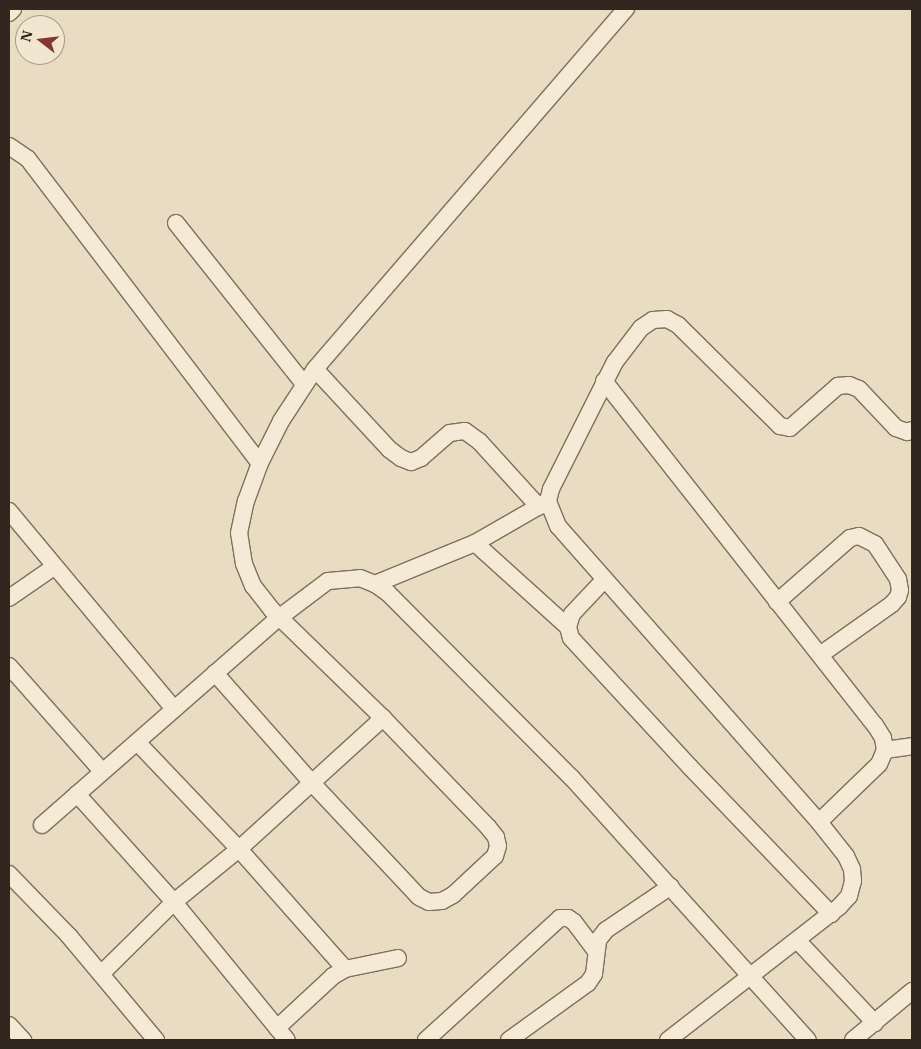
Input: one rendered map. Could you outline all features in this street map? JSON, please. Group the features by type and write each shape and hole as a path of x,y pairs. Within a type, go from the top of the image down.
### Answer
{"street":[{"path":"9,13 13,9"},
{"path":"215,673 312,783 419,897 430,902 442,901 453,895 494,856 498,846 496,837 383,718 280,617 252,586 244,564 239,533 246,502 260,463 304,384 315,369 626,9"},
{"path":"9,146 28,159 260,463"},
{"path":"176,223 304,384"},
{"path":"375,584 475,543 543,504 604,380 628,342 640,328 653,320 667,319 687,333 780,426 790,428 838,386 849,385 859,390 896,428 907,432 912,430"},
{"path":"315,369 389,448 401,458 411,462 420,458 450,433 465,432 479,441 543,504 558,526 604,580 819,822 846,856 852,869 853,881 849,896 831,914 671,1039"},
{"path":"604,380 875,725 883,738 885,750 879,764 819,822"},
{"path":"9,511 174,709"},
{"path":"777,602 850,538 859,536 875,544 898,580 900,590 898,597 892,604 820,655"},
{"path":"475,543 568,627"},
{"path":"9,598 54,567"},
{"path":"42,825 280,617 328,580 360,578 375,584 388,593 571,777 808,1040"},
{"path":"604,580 572,614 568,627 571,638 831,914"},
{"path":"9,666 102,772"},
{"path":"101,974 174,902 239,849 383,718"},
{"path":"137,742 239,849 345,969"},
{"path":"885,750 912,746"},
{"path":"78,794 174,902 282,1034 333,976 345,969 398,958"},
{"path":"9,874 69,936 156,1040"},
{"path":"508,1040 588,983 594,974 595,950 598,940 606,930 671,886"},
{"path":"426,1040 560,918 568,918 574,922 595,950"},
{"path":"798,940 875,1023"},
{"path":"853,1040 912,991"},
{"path":"9,1025 23,1040"}]}
